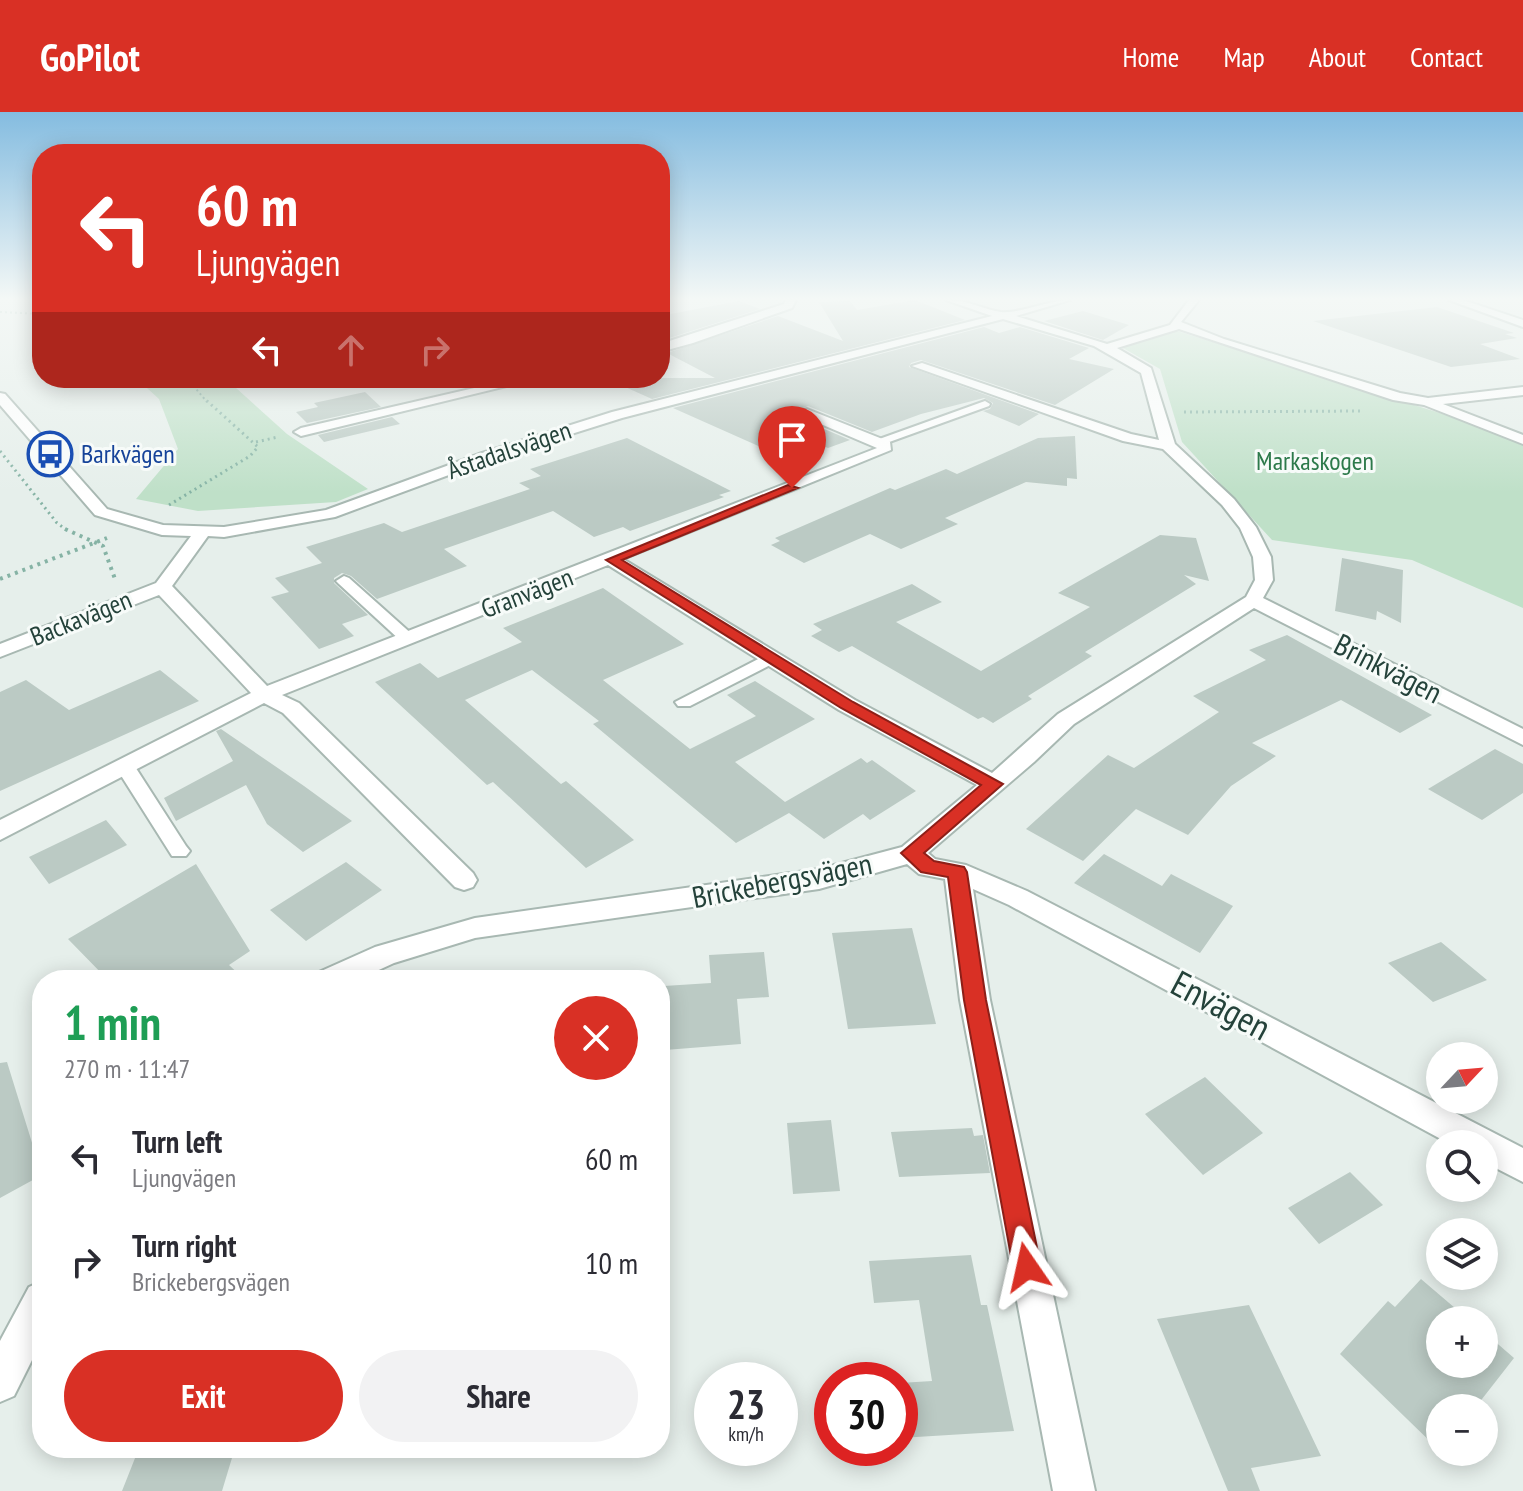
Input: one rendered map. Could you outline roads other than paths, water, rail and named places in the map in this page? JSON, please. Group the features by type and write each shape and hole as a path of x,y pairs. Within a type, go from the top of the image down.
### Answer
{"street":[{"name":"Åstadalsvägen","path":"0,397 101,512 135,524 201,534 329,514 561,431 816,364"},
{"path":"1135,364 1147,371 1156,392 1155,404 1168,446"},
{"path":"1295,364 1383,392 1428,402 1523,391"},
{"path":"918,366 1128,438 1168,446 1228,502 1248,527 1262,557 1264,580 1253,600"},
{"path":"301,432 491,388"},
{"path":"1428,402 1433,407 1523,440"},
{"path":"807,413 877,442"},
{"name":"Granvägen","path":"0,831 264,695 884,450 885,445 877,442"},
{"path":"201,534 162,587 264,695 291,708 464,880"},
{"path":"612,560 847,705 994,784"},
{"name":"Backavägen","path":"0,651 162,587"},
{"name":"Brinkvägen","path":"1253,600 1523,738"},
{"name":"Brickebergsvägen","path":"351,970 385,955 475,928 819,879 911,853 1066,719 1253,600"},
{"name":"Envägen","path":"911,853 928,867 957,872 1018,898 1455,1130"},
{"path":"957,872 975,1000 1074,1491"},
{"name":"Envägen","path":"1498,1153 1523,1166"},
{"path":"0,1382 32,1320"}],"lane":[{"path":"877,442 985,404"},
{"path":"344,581 408,639"},
{"path":"684,702 770,658"},
{"path":"125,766 179,851"}],"place":[{"name":"Barkvägen","path":"50,454"}],"park label":[{"name":"Markaskogen","path":"1315,461"}]}
